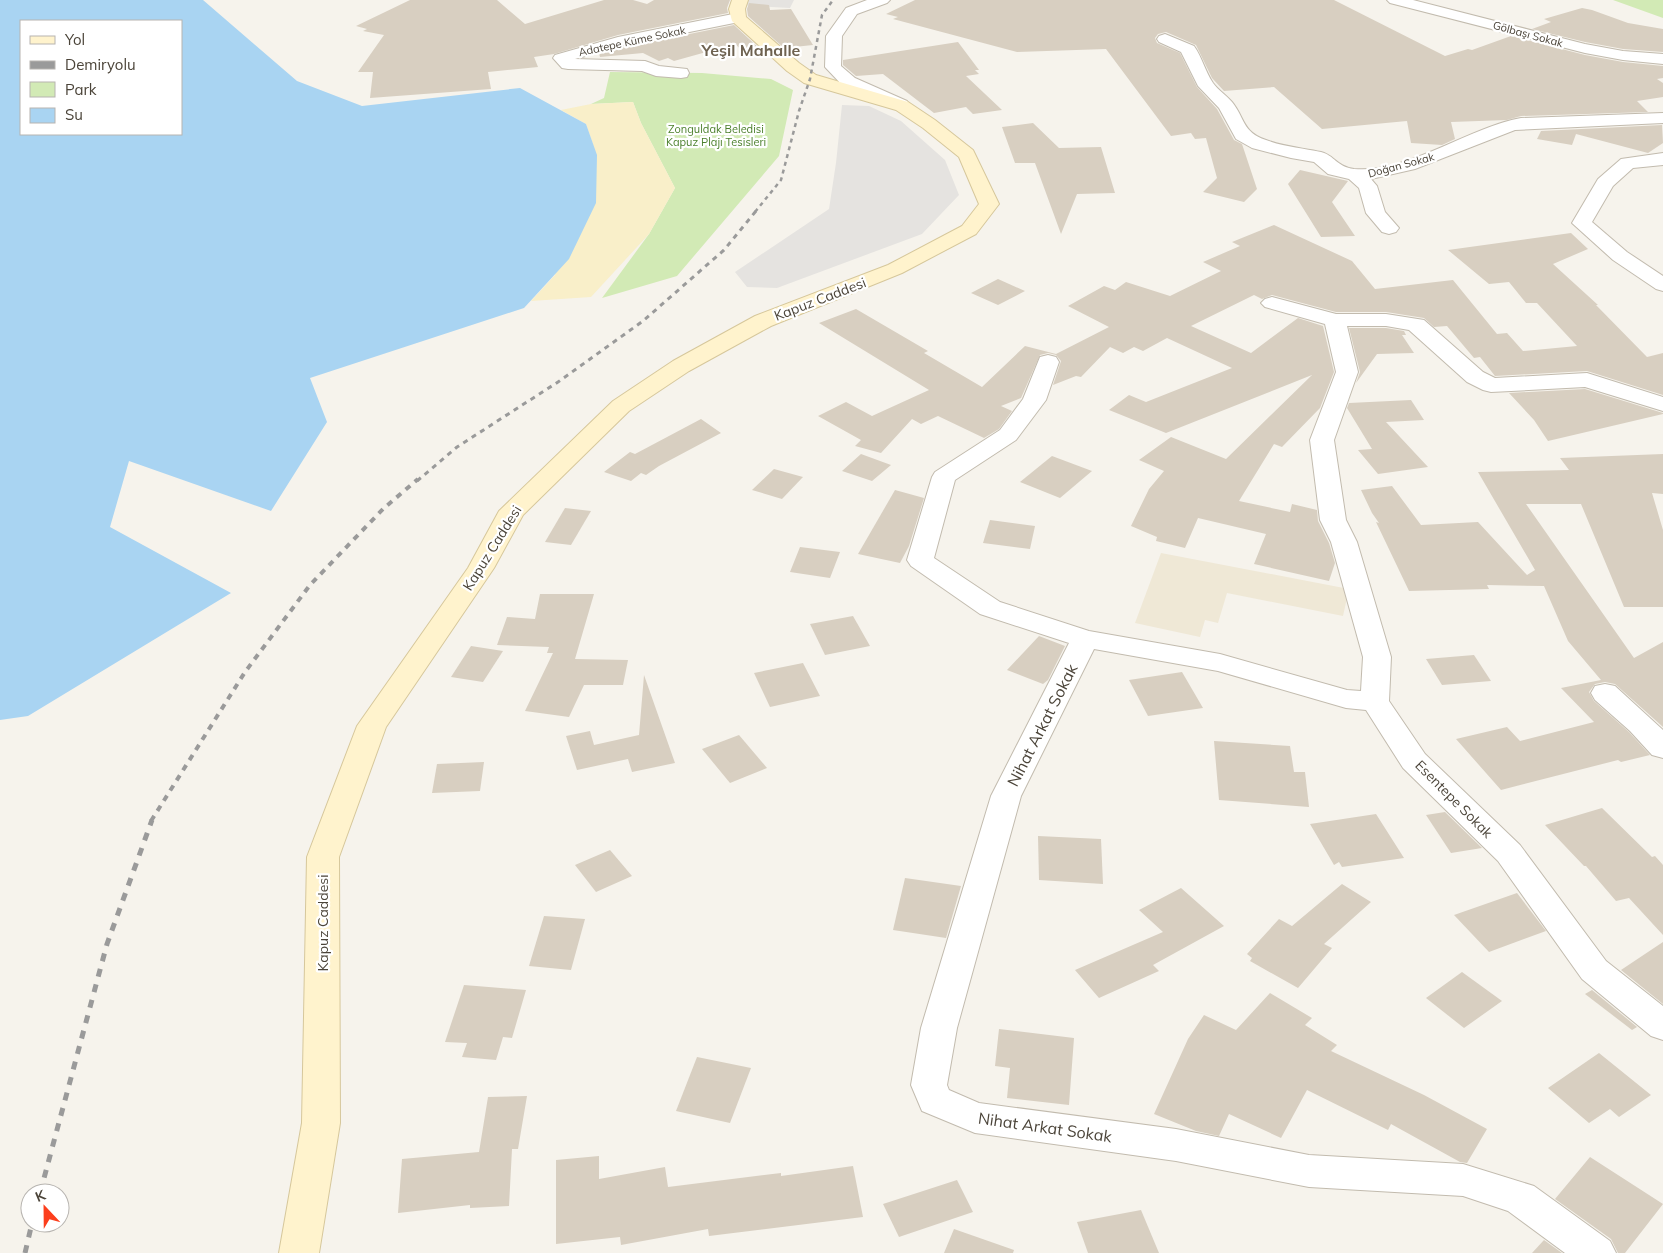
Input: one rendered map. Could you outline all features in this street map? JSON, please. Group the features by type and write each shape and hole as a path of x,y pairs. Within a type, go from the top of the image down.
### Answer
{"main road":[{"path":"740,0 737,9 738,18 793,67 810,79 864,101 902,106"},
{"name":"Kapuz Caddesi","path":"299,1253 321,1122 323,857 372,726 481,568 512,511 621,406 681,366 763,321 895,269 969,230 988,204 967,154 929,124 902,106"}],"street":[{"path":"882,0 851,11 834,36 833,67 850,82 902,106"},
{"name":"Gölbaşı Sokak","path":"1395,0 1510,29 1579,49 1663,59"},
{"name":"Adatepe Küme Sokak","path":"681,73 656,71 645,66 568,64 561,58 618,42 738,18"},
{"name":"Doğan Sokak","path":"1165,39 1188,49 1206,86 1226,106 1242,135 1250,140 1291,153 1320,157 1324,164 1334,171 1356,176 1415,163 1461,147 1505,127 1527,123 1663,118"},
{"path":"1663,159 1628,163 1605,182 1582,222 1620,256 1663,285"},
{"path":"1356,176 1368,186 1376,213 1389,228"},
{"path":"1272,303 1335,320 1386,320 1416,325 1475,377 1491,385 1587,380 1663,404"},
{"path":"1048,362 1034,400 1008,435 944,477 920,560 990,608 1085,639 1220,663 1346,699 1375,701 1377,657 1344,542 1333,520 1322,440 1347,372 1335,320"},
{"name":"Nihat Arkat Sokak","path":"1085,639 1006,796 939,1028 929,1085 935,1100 974,1118 1176,1144 1309,1171 1463,1180 1520,1198 1596,1253"},
{"path":"1604,694 1640,724 1663,748"},
{"name":"Esentepe Sokak","path":"1375,701 1414,761 1509,853 1594,970 1663,1026"}],"shaded area":[{"path":"740,0 794,0 790,8 738,5"},
{"path":"842,105 869,106 901,121 945,160 959,195 922,234 777,288 747,287 735,272 829,209"},
{"path":"1161,553 1349,589 1343,616 1227,593 1218,623 1205,620 1200,637 1135,623"}],"green space":[{"path":"1613,0 1663,0 1663,18"},
{"name":"Zonguldak Beledisi Kapuz Plajı Tesisleri","path":"610,72 702,73 771,79 793,90 779,156 677,276 602,298 649,234 675,188 641,123 633,102 591,104 604,98"}],"sand":[{"path":"633,102 641,123 675,188 649,234 591,297 531,301 555,275 593,144 586,124 561,110 591,104"}],"water":[{"path":"0,0 203,0 297,81 362,106 520,88 586,124 597,155 596,203 569,259 524,308 310,378 327,422 271,511 129,461 110,527 231,593 28,716 0,720"}],"building":[{"path":"410,0 497,0 525,24 604,0 633,0 647,4 654,0 730,0 727,8 728,13 618,35 554,54 534,57 538,67 488,72 491,89 370,98 373,72 358,72 384,35 363,31 367,29 356,26"},
{"path":"915,0 1334,0 1445,56 1468,49 1472,50 1511,36 1585,55 1623,62 1663,66 1663,78 1657,79 1663,83 1663,97 1637,101 1648,112 1521,116 1507,120 1451,122 1455,139 1442,145 1411,143 1407,121 1322,129 1274,87 1224,91 1212,78 1196,45 1166,32 1158,34 1155,38 1157,43 1180,53 1197,87 1217,109 1234,140 1242,144 1257,189 1244,202 1203,192 1217,178 1206,138 1195,139 1191,133 1171,136 1106,49 1017,52 893,19 898,17 886,14"},
{"path":"749,3 769,5 770,10 791,9 813,45 784,48 748,16 747,9"},
{"path":"1582,8 1628,23 1663,29 1663,52 1623,49 1532,29 1551,22 1544,19"},
{"path":"734,25 762,51 746,54 735,44 674,61 668,58 659,61 643,53 600,57 599,54 620,48"},
{"path":"958,42 979,70 975,70 979,74 966,76 1002,110 973,114 966,107 934,113 883,74 856,76 843,65 843,60"},
{"path":"1033,123 1059,148 1101,147 1115,193 1077,194 1061,234 1035,163 1015,163 1002,127"},
{"path":"1662,125 1663,143 1648,153 1576,134 1572,145 1537,139 1541,131"},
{"path":"1300,170 1348,181 1332,202 1355,236 1321,237 1288,184"},
{"path":"1274,225 1352,261 1375,289 1453,280 1497,334 1507,333 1523,351 1577,346 1537,303 1526,303 1509,282 1489,284 1448,250 1571,233 1588,249 1553,264 1598,305 1596,305 1647,357 1663,353 1663,395 1587,371 1495,376 1480,357 1474,358 1447,326 1434,327 1424,318 1386,312 1336,312 1272,295 1262,299 1254,295 1191,326 1251,353 1298,318 1323,326 1334,372 1320,408 1282,447 1274,444 1239,501 1290,512 1292,504 1317,510 1318,521 1329,543 1335,563 1329,581 1254,564 1266,534 1198,518 1185,548 1156,541 1157,537 1131,526 1149,489 1164,471 1139,460 1171,437 1226,459 1312,375 1166,433 1109,410 1129,395 1146,402 1232,368 1167,338 1143,351 1134,347 1123,353 1110,347 1081,377 1076,376 1053,385 1061,361 1056,355 1048,353 1040,355 1021,398 1001,406 1012,411 999,429 984,438 938,416 921,424 912,419 881,453 855,446 861,440 818,416 846,402 872,416 929,390 819,323 856,309 928,351 924,353 982,387 1025,346 1056,354 1109,327 1068,306 1104,286 1115,290 1126,282 1170,296 1221,271 1203,262 1240,246 1232,242"},
{"path":"998,279 1025,291 998,305 971,293"},
{"path":"1349,328 1386,328 1404,331 1406,335 1402,335 1414,353 1377,354 1356,383 1360,372"},
{"path":"1585,389 1663,414 1548,441 1534,420 1509,393"},
{"path":"1411,400 1424,420 1386,422 1428,467 1378,474 1358,450 1372,449 1347,408 1349,403"},
{"path":"701,419 721,433 659,466 646,475 641,473 631,481 604,472 630,452 635,454"},
{"path":"861,454 891,465 872,481 842,471"},
{"path":"1663,454 1663,494 1652,493 1663,530 1663,607 1624,607 1581,504 1526,504 1634,658 1663,642 1663,727 1615,684 1605,682 1595,684 1589,692 1594,701 1629,732 1650,755 1621,762 1618,760 1501,790 1456,739 1507,727 1520,741 1594,722 1561,688 1601,680 1568,641 1544,586 1487,585 1489,589 1409,591 1376,522 1379,523 1361,490 1392,486 1421,525 1478,522 1527,575 1535,570 1478,472 1569,470 1560,458"},
{"path":"1052,456 1092,471 1060,498 1020,482"},
{"path":"774,469 803,477 782,499 752,490"},
{"path":"895,490 924,498 909,546 900,563 858,554"},
{"path":"565,508 591,511 571,545 545,542"},
{"path":"990,520 1035,526 1030,549 983,543"},
{"path":"800,547 840,552 830,578 790,572"},
{"path":"540,594 594,594 575,659 628,660 623,685 584,685 569,717 525,711 553,653 547,653 549,647 497,645 507,617 535,619"},
{"path":"853,616 870,646 825,655 810,624"},
{"path":"1039,636 1065,646 1048,680 1043,684 1007,670"},
{"path":"471,646 503,651 483,682 451,677"},
{"path":"1474,655 1491,681 1442,685 1426,659"},
{"path":"803,663 820,696 770,707 754,673"},
{"path":"1182,672 1203,708 1148,716 1129,680"},
{"path":"644,675 675,763 632,772 628,759 577,770 566,736 590,731 594,745 639,735"},
{"path":"739,735 767,768 730,783 702,749"},
{"path":"1214,741 1290,746 1294,772 1305,772 1309,807 1219,800"},
{"path":"484,762 480,791 432,793 437,764"},
{"path":"1602,808 1652,857 1655,856 1663,865 1663,935 1629,898 1616,901 1586,866 1545,825"},
{"path":"1445,812 1482,848 1451,853 1426,815"},
{"path":"1376,814 1404,858 1342,867 1339,862 1334,865 1310,824"},
{"path":"1038,836 1101,839 1103,884 1039,880"},
{"path":"610,850 632,876 596,892 575,865"},
{"path":"905,878 961,886 946,938 893,930"},
{"path":"1342,884 1371,902 1324,944 1332,948 1298,988 1250,961 1252,958 1247,954 1279,919 1292,926"},
{"path":"1181,888 1224,926 1153,965 1159,971 1099,998 1075,970 1163,932 1139,910"},
{"path":"1517,893 1546,931 1489,952 1454,915"},
{"path":"544,916 585,919 571,970 529,966"},
{"path":"1663,942 1663,1004 1621,970"},
{"path":"1462,972 1502,1001 1464,1028 1426,998"},
{"path":"464,985 526,990 512,1038 503,1037 496,1060 462,1057 467,1043 445,1042"},
{"path":"1592,990 1637,1027 1632,1030 1585,994"},
{"path":"1270,993 1312,1018 1305,1025 1337,1045 1331,1051 1424,1095 1487,1129 1467,1163 1460,1162 1391,1124 1388,1130 1307,1090 1281,1138 1229,1114 1219,1136 1196,1131 1154,1114 1188,1039 1204,1015 1236,1030"},
{"path":"999,1029 1074,1038 1069,1105 1007,1098 1010,1068 995,1066"},
{"path":"1599,1053 1651,1095 1619,1117 1610,1109 1589,1123 1548,1088"},
{"path":"697,1057 751,1068 730,1123 676,1111"},
{"path":"527,1096 518,1149 512,1149 509,1206 470,1208 470,1205 398,1213 402,1159 479,1152 488,1097"},
{"path":"599,1156 599,1179 665,1167 668,1187 781,1173 781,1176 853,1166 863,1217 709,1236 708,1229 621,1245 620,1237 556,1244 556,1160"},
{"path":"1590,1157 1663,1204 1625,1253 1618,1253 1611,1239 1555,1199"},
{"path":"957,1180 973,1212 899,1237 883,1204"},
{"path":"1141,1210 1159,1253 1088,1253 1077,1222"},
{"path":"954,1229 1014,1250 1013,1253 944,1253"},
{"path":"1544,1240 1562,1253 1532,1253"}],"railway":[{"path":"755,212 781,180 799,111 810,79 822,15 833,0"},
{"path":"417,481 457,447 558,382 643,321 724,250 756,211"},
{"path":"151,821 245,672 310,585 383,509 418,479"},
{"path":"43,1183 107,944 152,820"},
{"path":"25,1253 30,1233"}],"district":[{"name":"Yeşil Mahalle","path":"751,50"}]}
